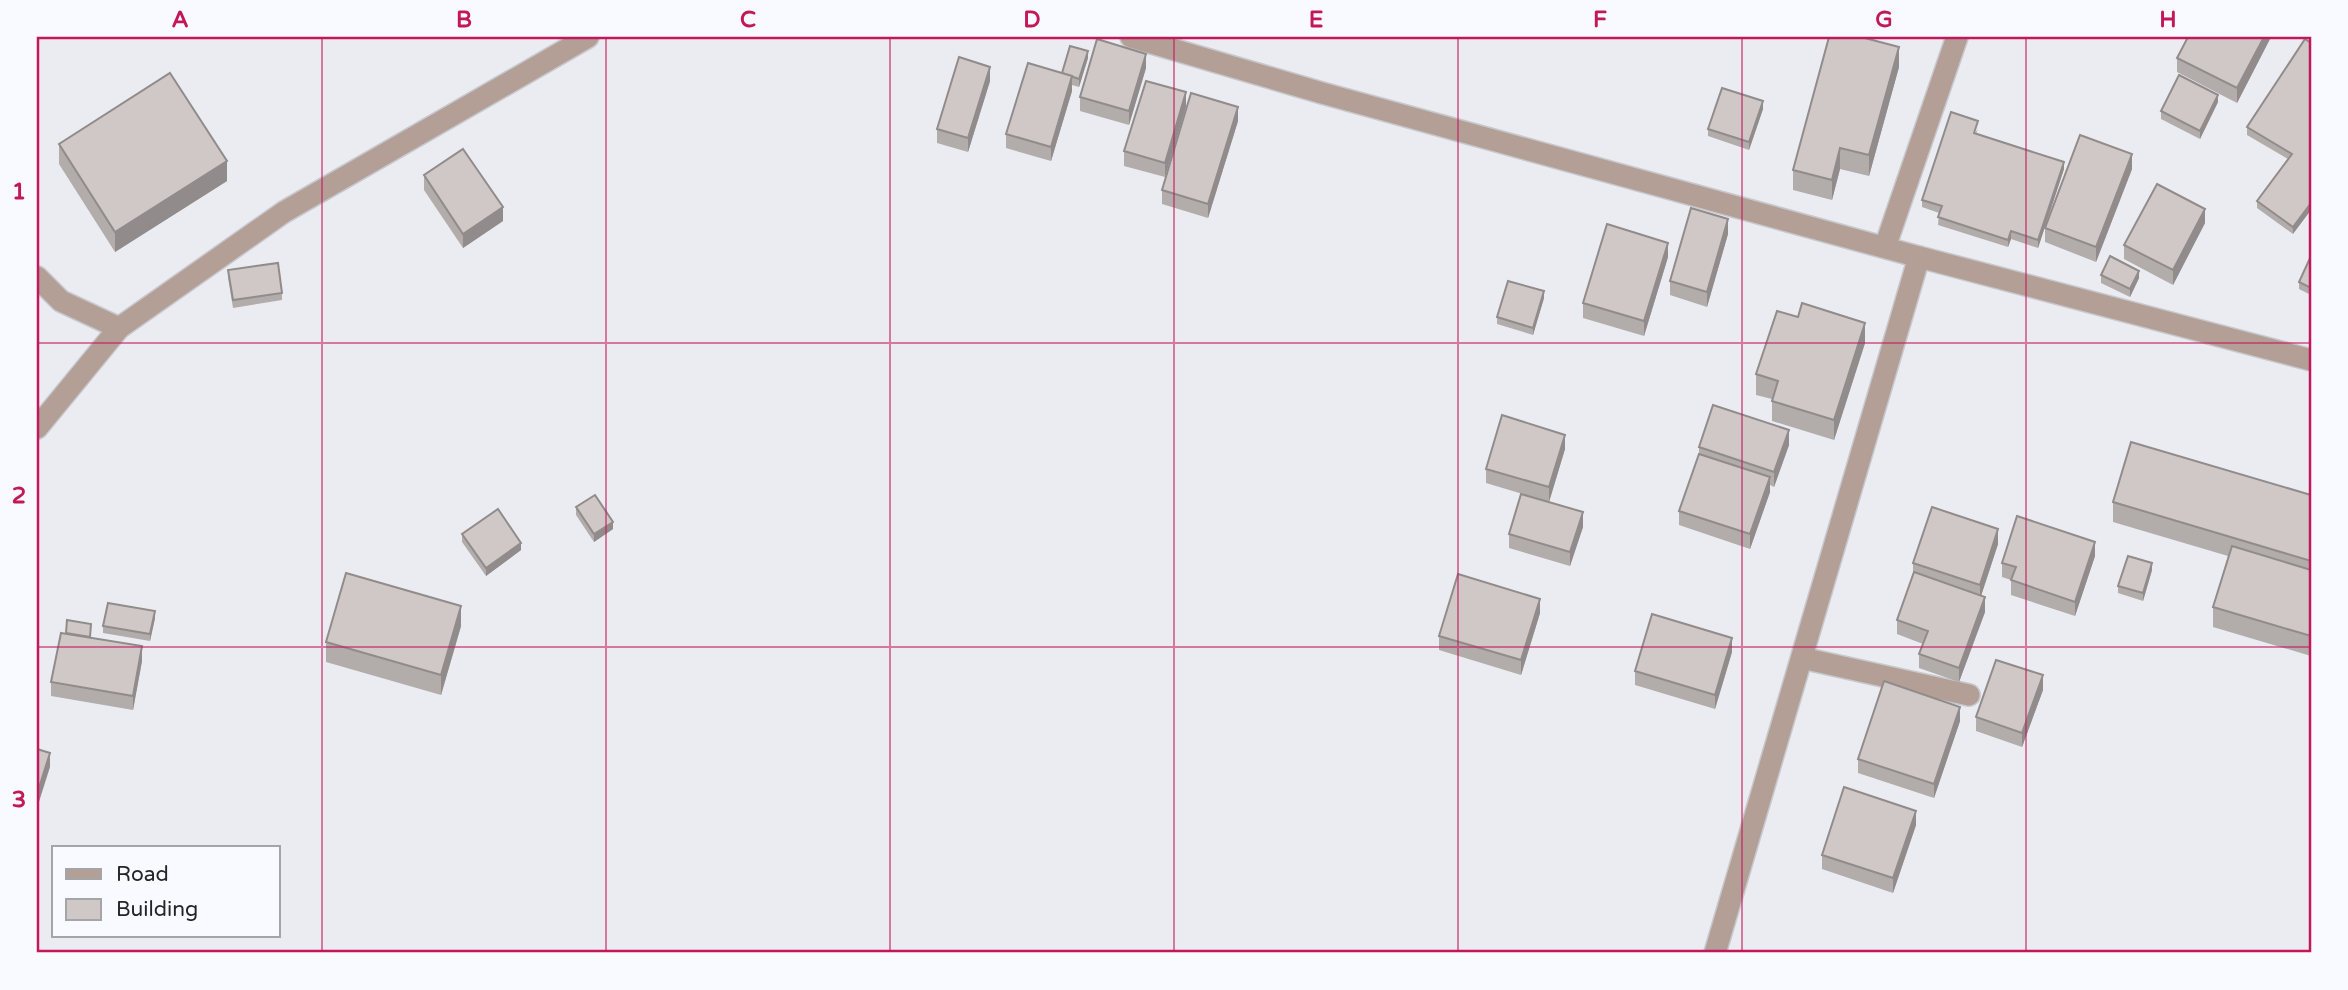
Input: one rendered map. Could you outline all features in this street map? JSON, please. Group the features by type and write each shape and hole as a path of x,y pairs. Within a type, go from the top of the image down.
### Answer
{"street":[{"path":"37,428 119,328 284,212 588,37"},
{"path":"1131,37 1322,93 1919,257 2311,360"},
{"path":"1885,247 1957,37"},
{"path":"1715,953 1919,257"},
{"path":"37,276 61,301 119,328"},
{"path":"1802,658 1969,695"}],"building":[{"path":"1829,37 1861,37 1899,47 1869,155 1840,148 1832,180 1793,170"},
{"path":"2188,37 2264,37 2237,88 2177,58"},
{"path":"1097,39 1146,54 1129,111 1080,97"},
{"path":"2305,39 2311,43 2311,203 2293,227 2257,201 2292,154 2247,127"},
{"path":"1070,46 1088,51 1079,79 1062,73"},
{"path":"959,57 990,67 968,138 937,129"},
{"path":"1028,63 1072,76 1051,147 1006,134"},
{"path":"170,73 227,161 115,232 59,144"},
{"path":"2179,75 2218,95 2200,131 2161,111"},
{"path":"1146,81 1186,92 1165,163 1124,151"},
{"path":"1722,88 1763,101 1749,142 1708,129"},
{"path":"1191,93 1238,107 1208,204 1162,190"},
{"path":"1951,112 1978,121 1974,133 2064,162 2038,240 2011,231 2008,240 1938,217 1942,206 1922,200"},
{"path":"2080,135 2132,154 2096,247 2045,228"},
{"path":"463,149 503,207 463,234 424,175"},
{"path":"2157,184 2205,209 2173,270 2124,245"},
{"path":"1691,208 1728,219 1707,292 1670,281"},
{"path":"1607,224 1668,243 1644,321 1583,303"},
{"path":"2110,256 2139,271 2130,289 2101,275"},
{"path":"2311,256 2311,288 2299,282"},
{"path":"278,263 282,293 233,300 228,270"},
{"path":"1508,281 1544,291 1533,328 1497,317"},
{"path":"1802,303 1865,323 1834,420 1772,401 1778,381 1756,374 1777,311 1798,317"},
{"path":"1713,405 1789,430 1774,472 1699,447"},
{"path":"1502,415 1565,435 1549,487 1486,469"},
{"path":"2131,442 2311,495 2311,561 2113,502"},
{"path":"1699,454 1770,477 1750,534 1679,511"},
{"path":"1521,494 1583,512 1570,552 1509,534"},
{"path":"595,495 613,522 594,534 576,507"},
{"path":"1932,507 1998,529 1980,585 1913,563"},
{"path":"498,509 521,543 486,568 462,534"},
{"path":"2017,516 2095,542 2075,602 2011,580 2016,567 2002,563"},
{"path":"2232,546 2311,570 2311,636 2213,607"},
{"path":"2128,556 2152,563 2143,593 2118,586"},
{"path":"1914,572 1985,597 1959,668 1919,654 1928,631 1897,620"},
{"path":"346,573 461,606 441,675 326,642"},
{"path":"1458,574 1540,599 1521,660 1439,636"},
{"path":"108,603 155,611 150,634 103,626"},
{"path":"1652,614 1732,638 1715,695 1635,671"},
{"path":"67,620 91,624 90,637 66,633"},
{"path":"61,633 142,646 133,696 51,682"},
{"path":"1996,660 2043,675 2022,733 1976,717"},
{"path":"1884,681 1960,707 1934,784 1858,759"},
{"path":"37,749 50,753 37,794"},
{"path":"1844,787 1916,811 1893,878 1822,855"}]}
